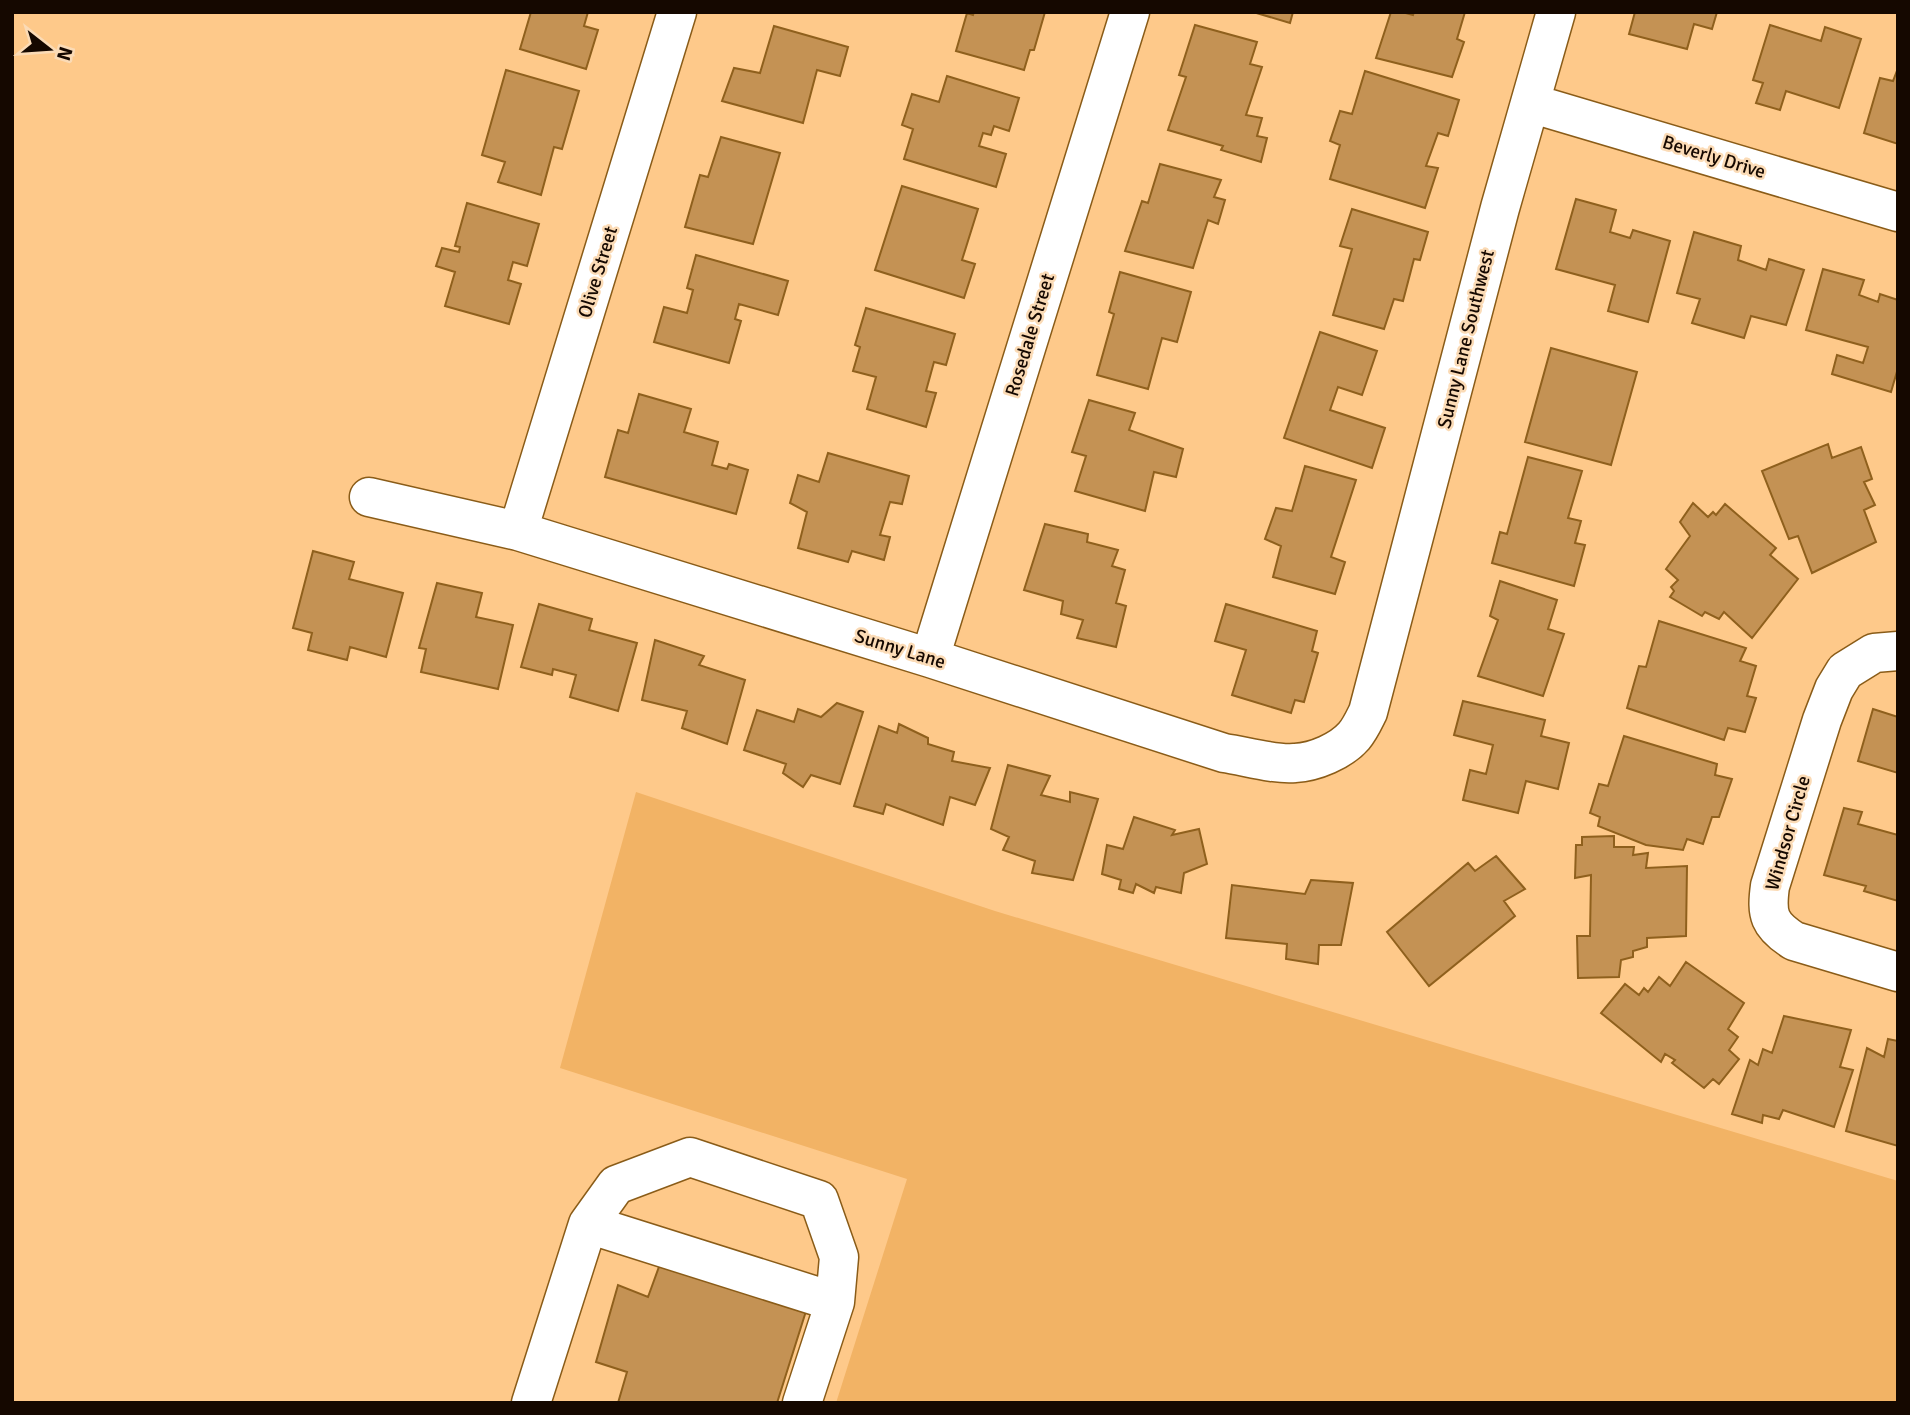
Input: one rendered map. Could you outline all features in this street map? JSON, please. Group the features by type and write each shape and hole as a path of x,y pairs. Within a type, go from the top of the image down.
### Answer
{"street":[{"name":"Olive Street","path":"519,531 677,12"},
{"name":"Rosedale Street","path":"930,658 1130,12"},
{"name":"Sunny Lane Southwest","path":"1381,667 1500,208 1556,12"},
{"name":"Beverly Drive","path":"1530,103 1898,212"},
{"name":"Sunny Lane","path":"369,497 519,531 1224,752 1295,763 1338,749 1354,736 1368,712 1381,667"},
{"name":"Windsor Circle","path":"1898,651 1874,653 1845,671 1834,689 1770,886 1768,905 1772,923 1794,942 1898,972"},
{"path":"531,1403 589,1224 616,1185 690,1157 819,1200 839,1257 835,1302 802,1403"},
{"path":"589,1224 835,1302"}],"shaded area":[{"path":"636,792 995,911 1898,1181 1898,1403 836,1403 907,1179 560,1068"}],"building":[{"path":"531,12 588,12 584,26 598,30 586,69 520,49"},
{"path":"974,12 1045,12 1034,50 1030,50 1024,70 956,51 967,13 973,15"},
{"path":"1253,12 1293,12 1290,23"},
{"path":"1391,12 1413,15 1414,12 1465,12 1457,39 1464,42 1452,77 1376,58"},
{"path":"1635,12 1717,12 1712,29 1694,24 1687,49 1629,34"},
{"path":"1195,25 1257,42 1250,64 1262,67 1246,115 1262,118 1257,136 1267,138 1261,162 1221,150 1223,146 1168,130 1186,77 1179,75"},
{"path":"1770,25 1821,41 1825,27 1861,39 1839,108 1786,91 1780,110 1756,103 1763,83 1753,80"},
{"path":"774,26 848,47 840,76 817,70 803,123 722,101 734,68 760,73"},
{"path":"1898,68 1898,144 1864,133 1880,78 1893,81"},
{"path":"506,70 579,91 562,149 554,147 541,195 498,182 505,162 482,155"},
{"path":"1365,71 1459,100 1448,136 1438,133 1426,166 1438,168 1425,208 1330,179 1340,145 1330,141 1340,111 1352,114"},
{"path":"947,76 1019,98 1009,131 994,126 991,135 983,133 979,146 1006,154 996,187 904,159 913,129 902,125 912,94 939,102"},
{"path":"721,137 780,153 753,244 685,227 700,175 708,177"},
{"path":"1160,164 1221,180 1214,197 1225,200 1218,224 1208,220 1193,268 1125,251 1142,201 1148,203"},
{"path":"902,186 978,209 962,260 975,264 964,298 875,270"},
{"path":"1576,199 1616,210 1610,232 1630,238 1633,230 1670,241 1648,322 1608,311 1615,285 1556,269"},
{"path":"467,203 539,224 527,266 513,262 508,280 521,284 509,324 445,306 455,272 436,266 442,248 459,252 460,247 455,246"},
{"path":"1352,209 1428,232 1420,260 1414,259 1403,301 1394,299 1384,329 1333,315 1352,249 1340,246"},
{"path":"1694,232 1741,246 1738,260 1766,270 1769,259 1804,270 1786,325 1751,316 1744,338 1692,323 1700,299 1677,293"},
{"path":"696,255 788,281 778,315 739,304 735,319 741,321 729,363 654,342 664,307 687,313 693,290 687,288"},
{"path":"1823,269 1864,280 1859,295 1878,302 1880,294 1898,300 1898,368 1891,392 1832,374 1837,355 1863,363 1868,347 1806,330"},
{"path":"1120,272 1191,292 1177,342 1162,338 1148,389 1097,375 1114,314 1109,312"},
{"path":"866,308 955,334 946,365 934,362 926,391 936,393 926,427 867,409 876,377 853,371 860,347 855,345"},
{"path":"1320,332 1377,351 1362,395 1338,387 1330,410 1385,428 1372,468 1284,438"},
{"path":"1551,348 1637,372 1611,465 1525,442"},
{"path":"639,394 691,409 684,432 718,442 712,465 727,469 729,464 748,470 736,514 605,477 618,430 628,433"},
{"path":"1089,400 1135,413 1129,430 1183,449 1176,477 1154,472 1145,511 1075,491 1086,456 1072,452"},
{"path":"1828,444 1832,458 1861,447 1872,479 1864,482 1875,505 1864,510 1876,542 1812,573 1798,536 1789,539 1762,471"},
{"path":"828,453 909,476 902,504 890,502 880,535 890,537 884,560 852,551 848,562 798,548 807,512 790,503 798,475 819,482"},
{"path":"1528,457 1582,471 1568,518 1581,521 1575,543 1585,545 1574,586 1492,563 1500,532 1507,534"},
{"path":"1305,466 1356,480 1331,557 1345,562 1335,594 1273,577 1281,546 1265,539 1276,508 1292,511"},
{"path":"1693,503 1708,517 1713,512 1716,515 1725,504 1776,548 1770,555 1798,579 1752,638 1724,612 1719,619 1705,612 1702,616 1670,597 1674,591 1671,587 1678,580 1666,569 1690,536 1680,522"},
{"path":"1045,524 1088,534 1087,542 1118,550 1112,566 1125,570 1116,603 1126,606 1116,647 1077,638 1083,620 1061,614 1063,601 1024,590"},
{"path":"313,551 354,562 349,579 403,593 386,657 350,647 347,660 308,650 312,633 293,628"},
{"path":"1500,581 1557,600 1548,629 1564,634 1543,696 1478,676 1498,620 1490,616"},
{"path":"437,583 482,593 476,617 513,625 498,689 421,672 426,649 419,648"},
{"path":"539,604 592,619 589,630 637,643 618,711 570,697 576,675 553,669 552,675 521,667"},
{"path":"1226,604 1317,631 1312,651 1318,653 1304,702 1295,700 1291,713 1232,695 1246,650 1215,641"},
{"path":"1659,621 1746,648 1740,661 1756,666 1747,696 1756,698 1745,732 1728,728 1724,740 1627,708 1639,666 1646,667"},
{"path":"655,640 704,656 699,665 745,680 727,744 682,728 687,711 642,700"},
{"path":"1463,701 1545,720 1541,736 1569,743 1558,789 1526,781 1518,813 1463,800 1470,770 1486,774 1493,745 1454,735"},
{"path":"837,703 863,712 840,784 811,775 803,787 783,773 786,764 744,750 757,710 794,722 798,709 821,717"},
{"path":"1873,709 1898,717 1898,773 1858,761"},
{"path":"899,724 928,738 928,744 954,752 952,761 990,768 975,805 950,797 943,825 886,804 883,814 854,806 879,726 897,733"},
{"path":"1624,736 1717,764 1715,775 1732,779 1719,817 1712,817 1703,844 1687,839 1683,850 1646,845 1598,826 1600,817 1590,813 1599,784 1608,786"},
{"path":"1008,765 1050,776 1041,795 1070,802 1070,792 1098,799 1073,880 1032,873 1035,861 1003,850 1009,837 991,829"},
{"path":"1844,808 1862,812 1858,824 1898,835 1898,901 1864,891 1866,886 1824,875"},
{"path":"1134,817 1175,830 1172,835 1199,829 1207,864 1184,873 1181,893 1156,887 1154,893 1136,884 1133,893 1119,889 1121,880 1102,874 1107,845 1123,849"},
{"path":"1614,836 1614,847 1634,847 1633,855 1648,853 1646,868 1687,866 1686,936 1647,938 1647,947 1633,951 1633,957 1621,960 1619,977 1578,978 1577,936 1590,936 1591,875 1575,878 1576,845 1582,845 1582,837"},
{"path":"1496,856 1525,889 1504,901 1515,916 1429,986 1387,932 1468,863 1475,871"},
{"path":"1311,880 1353,883 1341,945 1319,945 1318,964 1286,959 1287,944 1226,938 1232,885 1305,894"},
{"path":"1686,962 1744,1003 1728,1029 1738,1037 1729,1050 1739,1059 1719,1084 1713,1079 1704,1088 1672,1063 1675,1060 1665,1054 1661,1062 1601,1013 1625,984 1639,995 1644,988 1648,992 1659,977 1670,986"},
{"path":"1784,1016 1851,1030 1840,1067 1853,1070 1834,1127 1783,1110 1779,1119 1763,1115 1762,1123 1732,1114 1750,1060 1758,1065 1763,1049 1772,1053"},
{"path":"1888,1039 1898,1041 1898,1146 1846,1131 1867,1048 1884,1057"},
{"path":"660,1264 807,1308 777,1403 618,1403 627,1372 596,1362 618,1285 648,1297"}]}
